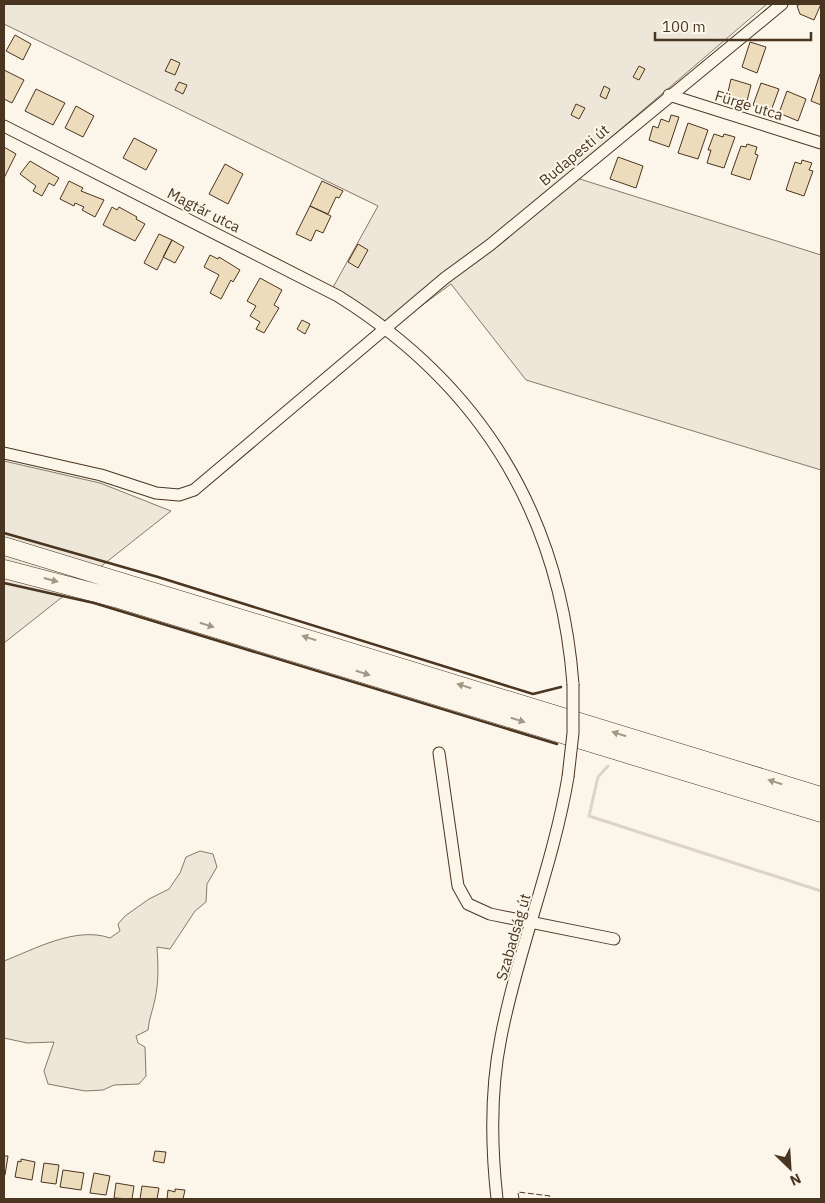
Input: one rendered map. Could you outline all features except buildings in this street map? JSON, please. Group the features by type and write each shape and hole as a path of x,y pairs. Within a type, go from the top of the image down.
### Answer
{"highway":[{"path":"4,546 821,796"},
{"path":"4,569 124,600 821,813"}],"street":[{"name":"Budapesti út","path":"4,453 101,475 156,493 179,495 194,490 385,329 782,4"},
{"name":"Fürge utca","path":"668,96 821,143"},
{"name":"Magtár utca","path":"4,126 316,284 359,310 385,329 436,374 467,408 496,447 519,485 541,532 557,581 567,627 573,684"},
{"name":"Szabadság út","path":"497,1199 492,1146 497,1062 506,1014 558,831 568,777 573,733 573,684"},
{"path":"439,753 458,886 468,904 478,910 614,939"}],"shaded area":[{"path":"4,4 767,4 567,175 821,255 821,470 526,380 451,284 394,326 331,291 378,206 4,24"},
{"path":"4,461 100,483 171,511 4,643"},
{"path":"200,851 213,854 217,867 207,884 206,902 195,911 170,949 157,947 157,986 148,1030 136,1036 138,1043 145,1047 146,1076 139,1084 114,1085 103,1090 85,1091 48,1084 44,1071 54,1042 27,1043 4,1038 4,961 56,940 83,935 97,935 110,938 120,931 118,924 125,916 149,899 169,889 180,873 186,857"}],"waterway":[{"path":"608,766 598,777 589,816 821,891"}],"fence":[{"path":"519,1199 518,1192 550,1196 549,1199"}],"wall":[{"path":"4,533 158,577 533,694 561,687"},
{"path":"4,583 94,603 557,744"}]}
